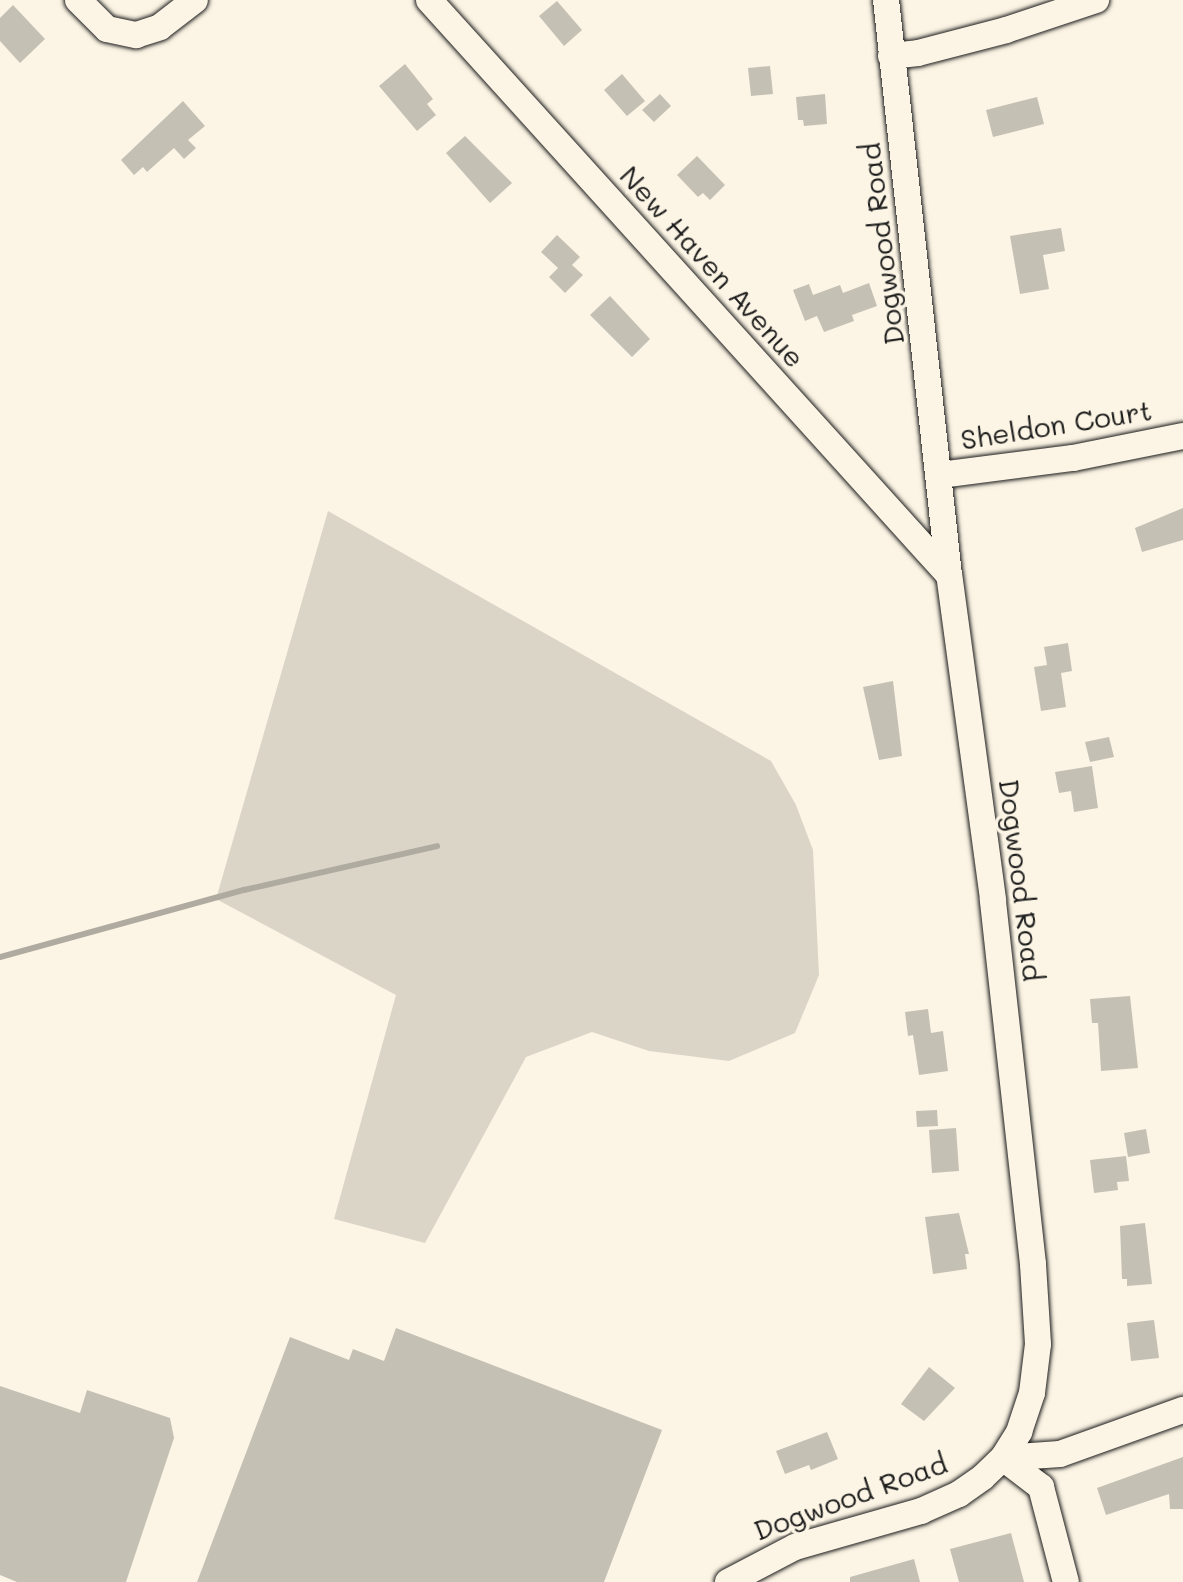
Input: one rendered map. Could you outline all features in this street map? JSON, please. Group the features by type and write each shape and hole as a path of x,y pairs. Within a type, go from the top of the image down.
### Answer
{"street":[{"path":"82,5 107,29 136,35 160,27 195,0"},
{"name":"New Haven Avenue","path":"429,0 949,575"},
{"name":"Dogwood Road","path":"728,1582 795,1547 893,1521 946,1501 977,1482 1003,1458 1027,1413 1037,1331 993,899 949,575 886,0"},
{"path":"891,56 918,53 1006,30 1096,0"},
{"name":"Sheldon Court","path":"940,475 1073,458 1183,436"},
{"path":"1003,1458 1060,1454 1183,1410"},
{"path":"1003,1458 1041,1487 1066,1582"}],"shaded area":[{"path":"328,511 771,761 796,805 813,850 819,975 795,1033 729,1061 649,1051 592,1032 526,1057 425,1243 334,1219 396,995 216,899"}],"building":[{"path":"557,1 582,30 564,46 539,16"},
{"path":"13,5 45,39 20,63 0,41 0,18"},
{"path":"405,64 433,99 427,104 436,115 417,131 379,86"},
{"path":"770,66 773,94 751,96 748,68"},
{"path":"622,74 645,101 627,116 604,90"},
{"path":"660,94 671,106 654,122 642,110"},
{"path":"825,94 827,124 804,126 803,120 798,120 796,97"},
{"path":"1037,97 1044,124 993,137 986,110"},
{"path":"183,101 205,126 188,140 196,148 184,159 174,148 147,172 143,167 134,175 121,160"},
{"path":"465,136 512,183 490,203 446,153"},
{"path":"697,156 725,185 710,200 703,193 698,197 677,175"},
{"path":"1061,228 1065,251 1043,255 1049,289 1020,294 1010,236"},
{"path":"557,235 580,257 572,265 583,275 565,293 549,277 558,268 541,252"},
{"path":"869,283 877,306 852,315 854,321 824,332 817,316 805,321 793,290 809,284 813,295 840,285 843,293"},
{"path":"610,296 650,339 632,357 590,315"},
{"path":"1183,508 1183,540 1142,552 1135,528"},
{"path":"1068,643 1072,671 1061,673 1066,707 1041,711 1034,667 1047,665 1044,647"},
{"path":"893,681 902,756 879,760 863,687"},
{"path":"1109,737 1114,757 1090,762 1085,742"},
{"path":"1092,766 1098,808 1074,812 1071,791 1059,793 1055,772"},
{"path":"1130,996 1138,1068 1101,1071 1098,1023 1092,1023 1090,999"},
{"path":"928,1009 931,1033 943,1031 948,1071 919,1075 913,1035 908,1036 905,1012"},
{"path":"937,1110 938,1126 917,1127 916,1111"},
{"path":"956,1128 959,1171 932,1173 929,1130"},
{"path":"1146,1129 1150,1153 1128,1157 1124,1133"},
{"path":"1126,1156 1129,1181 1117,1182 1118,1190 1094,1193 1090,1160"},
{"path":"959,1213 969,1254 965,1254 967,1269 933,1274 925,1217"},
{"path":"1145,1223 1152,1284 1127,1286 1127,1279 1122,1279 1120,1226"},
{"path":"1154,1320 1159,1358 1131,1361 1127,1323"},
{"path":"396,1328 662,1430 604,1582 197,1582 290,1337 349,1360 353,1349 384,1361"},
{"path":"929,1367 955,1388 924,1421 901,1404"},
{"path":"0,1386 80,1413 87,1390 170,1418 174,1438 126,1582 17,1582 0,1575"},
{"path":"827,1432 838,1459 811,1470 809,1465 785,1474 776,1451"},
{"path":"1183,1457 1183,1509 1170,1509 1169,1494 1106,1515 1097,1488"},
{"path":"1011,1533 1024,1582 959,1582 950,1549"},
{"path":"914,1559 920,1582 850,1582 850,1577"}],"waterway":[{"path":"0,957 244,890 437,846"}]}
